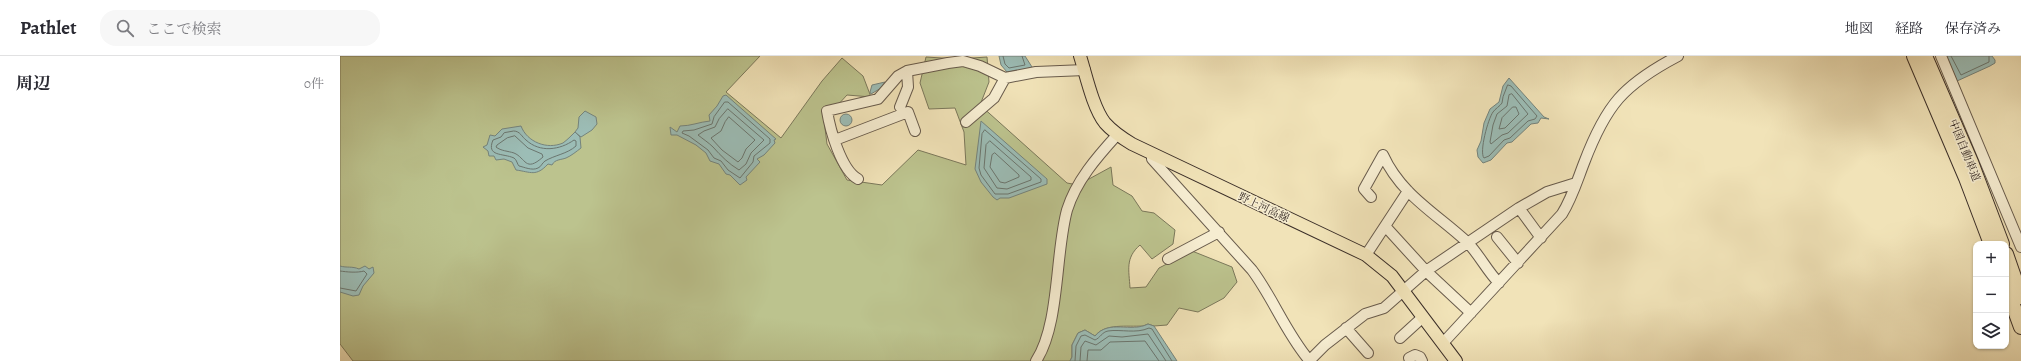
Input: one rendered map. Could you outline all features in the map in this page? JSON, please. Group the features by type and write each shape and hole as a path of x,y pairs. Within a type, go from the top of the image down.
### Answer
{"highway":[{"name":"中国自動車道","path":"1914,56 1963,171 1990,241"},
{"name":"中国自動車道","path":"1926,56 1971,162 2001,241"},
{"path":"2009,262 2021,296"},
{"path":"2009,294 2021,327"}],"main road":[{"name":"野上河高線","path":"1080,56 1096,104 1104,122 1117,135 1152,154 1366,255 1392,276 1444,343 1456,361"}],"street":[{"path":"1444,343 1562,214 1572,199 1576,183 1597,130 1610,108 1634,82 1678,56"},
{"path":"1941,56 1985,166 2021,246"},
{"path":"858,179 850,172 835,140 827,111 878,99 898,76 907,71 963,61 980,66 1005,78 1036,72 1085,70"},
{"path":"900,108 908,87 907,71"},
{"path":"966,122 994,98 1005,78"},
{"path":"835,140 908,112 915,131"},
{"path":"1036,361 1041,353 1049,331 1067,210 1075,190 1096,158 1117,135"},
{"path":"1152,154 1152,159 1219,232 1262,283 1300,349 1309,360 1364,314 1384,308 1404,292 1426,271 1467,242 1519,208 1547,192 1576,183"},
{"path":"1371,197 1364,189 1383,155 1390,170 1408,191 1427,210 1467,242 1499,283"},
{"path":"1366,255 1408,191"},
{"path":"1519,208 1541,238"},
{"path":"1385,226 1426,271 1471,314"},
{"path":"1168,259 1219,232"},
{"path":"1496,237 1518,263"},
{"path":"1400,338 1423,317"},
{"path":"1346,328 1368,353"},
{"path":"1409,358 1415,355 1420,357 1422,361"}],"green space":[{"path":"340,56 760,56 726,92 781,138 822,81 842,58 863,76 871,97 847,95 824,120 827,144 847,180 882,185 918,150 966,165 964,132 955,108 929,109 920,83 926,57 958,59 987,57 989,82 980,105 1067,183 1078,185 1111,167 1113,185 1132,196 1142,211 1154,213 1175,230 1173,244 1152,259 1140,245 1135,250 1129,265 1130,288 1146,287 1159,268 1192,251 1232,267 1237,282 1224,298 1198,312 1179,308 1167,325 1154,326 1148,324 1143,326 1110,327 1099,332 1095,336 1085,330 1078,333 1072,345 1072,357 1070,361 353,361 340,344"}],"water":[{"path":"999,56 1025,56 1032,67 1031,69 1007,72 1001,65"},
{"path":"1946,56 1992,56 1995,63 1957,81"},
{"path":"1509,78 1544,117 1549,119 1541,118 1538,123 1531,124 1512,142 1507,143 1491,160 1483,163 1478,157 1477,150 1481,141 1484,123 1490,109 1499,102 1503,86"},
{"path":"885,82 881,88 871,94 870,92 872,85"},
{"path":"726,95 776,139 774,140 775,143 764,155 757,159 760,162 746,177 747,180 740,185 730,175 726,174 719,164 710,161 706,153 696,145 677,135 671,135 670,127 677,132 680,126 710,121 709,115 723,96"},
{"path":"585,111 596,117 597,124 592,130 581,137 575,132 578,128 579,117"},
{"path":"846,114 850,116 852,120 850,124 846,126 842,124 840,120 842,116"},
{"path":"981,121 1047,179 1047,184 1009,198 1000,198 997,200 993,197 981,182 975,169"},
{"path":"521,126 524,132 533,140 544,145 551,146 563,143 575,132 580,137 581,148 568,157 556,161 552,165 548,164 540,171 533,173 516,170 512,162 504,159 496,160 494,156 489,156 488,151 483,147 487,145 490,135 495,136 502,129"},
{"path":"340,266 359,269 365,266 369,269 373,267 374,273 363,286 359,295 353,296 340,292"},
{"path":"1148,324 1154,326 1177,361 1070,361 1072,357 1072,345 1078,333 1085,330 1095,336 1107,328 1135,327"}]}
